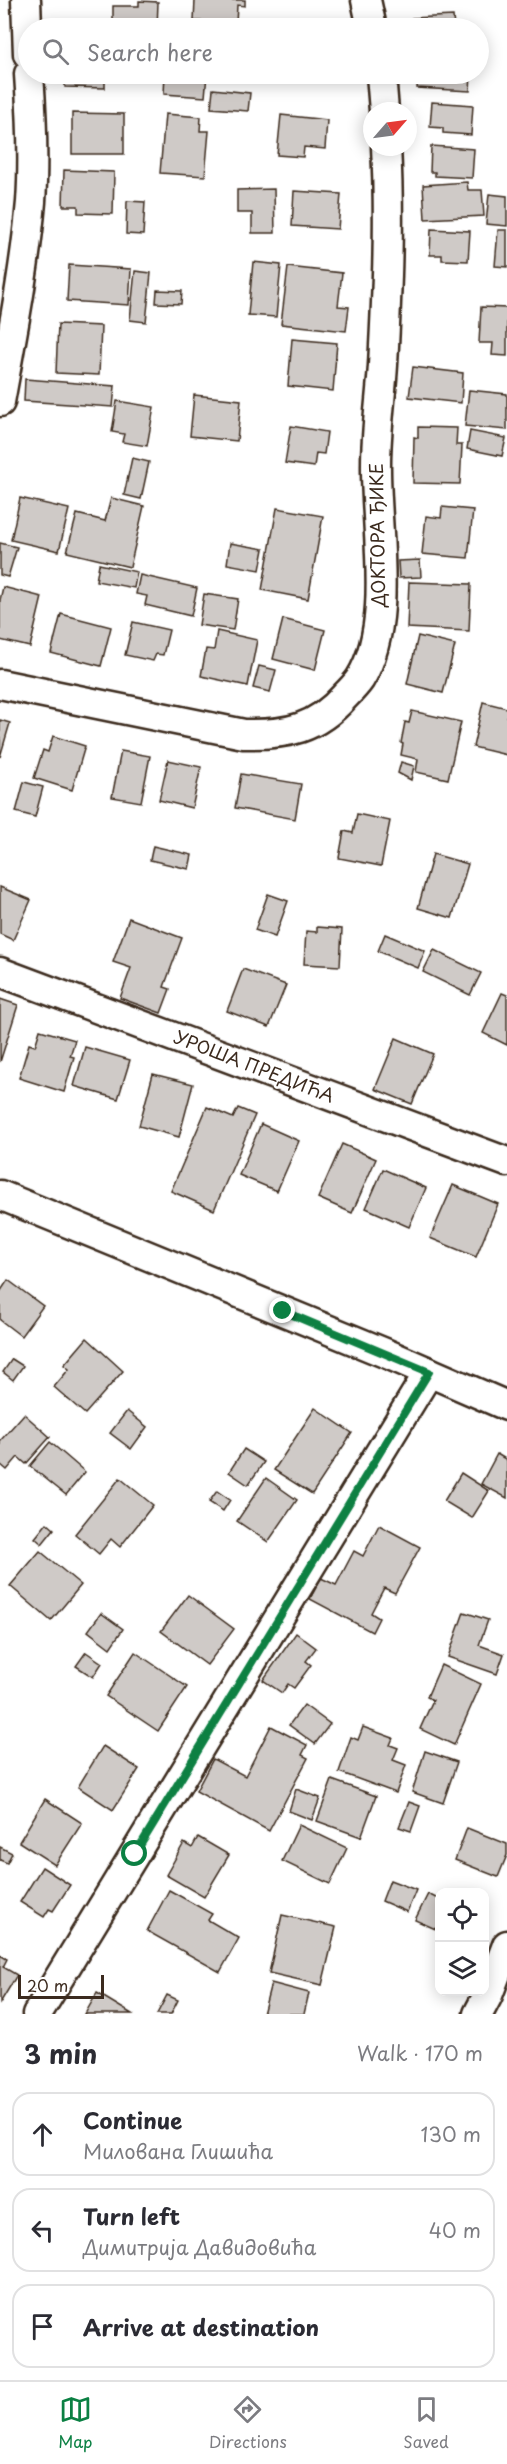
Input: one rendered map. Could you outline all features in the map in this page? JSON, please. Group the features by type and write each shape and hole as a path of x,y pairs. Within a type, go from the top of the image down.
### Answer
{"street":[{"path":"26,0 27,18"},
{"path":"366,0 370,18"},
{"path":"0,402 25,258 31,201 33,149 30,84"},
{"path":"382,84 383,102"},
{"name":"ДОКТОРА ЂИКЕ","path":"0,684 244,735 260,735 281,734 317,721 333,710 360,680 373,647 380,613 375,463 383,366 390,217 387,156"},
{"name":"УРОША ПРЕДИЋА","path":"0,972 507,1162"},
{"path":"0,1195 507,1406"},
{"path":"37,2014 429,1372"},
{"path":"478,2014 488,1995 507,1945"}],"building":[{"path":"195,0 245,0 245,6 237,5 236,18 194,18"},
{"path":"139,1 158,2 157,18 113,18 113,6 139,6"},
{"path":"453,16 453,18 412,18"},
{"path":"65,84 105,84 105,88 65,87"},
{"path":"164,84 206,84 205,97 164,94"},
{"path":"417,84 470,84 470,91 417,88"},
{"path":"213,89 250,93 248,111 211,108"},
{"path":"432,102 473,105 471,135 443,133 443,128 430,127"},
{"path":"72,113 124,114 124,154 72,154"},
{"path":"165,114 201,117 200,131 209,131 205,176 160,173"},
{"path":"281,115 327,120 325,149 304,147 303,157 277,155"},
{"path":"431,146 474,149 472,178 435,176 435,172 430,172"},
{"path":"64,170 114,172 113,214 78,213 78,206 63,206"},
{"path":"467,182 468,190 482,190 484,216 425,219 423,185"},
{"path":"274,189 275,233 252,233 252,213 237,213 237,190"},
{"path":"294,191 341,194 338,229 292,226"},
{"path":"489,194 507,196 507,226 486,224"},
{"path":"127,201 145,202 143,235 126,234"},
{"path":"431,229 470,231 468,261 442,260 442,255 430,255"},
{"path":"498,230 507,230 507,267 495,266"},
{"path":"253,262 281,265 276,317 248,315"},
{"path":"69,265 131,269 129,305 67,301"},
{"path":"288,267 342,273 338,306 349,307 346,331 281,324"},
{"path":"135,271 151,273 146,322 130,320"},
{"path":"157,290 182,291 181,304 156,303"},
{"path":"481,307 507,308 507,356 492,355 493,343 479,343"},
{"path":"58,324 101,326 99,375 56,373"},
{"path":"292,339 337,343 333,391 288,386"},
{"path":"413,367 463,373 461,403 409,397"},
{"path":"25,379 115,386 113,407 24,401"},
{"path":"469,390 507,394 507,430 465,426"},
{"path":"194,395 241,400 237,441 190,436"},
{"path":"117,401 154,407 147,446 122,442 124,434 112,432"},
{"path":"291,426 327,432 324,454 316,453 314,467 285,463"},
{"path":"418,427 457,428 456,445 462,445 460,484 413,483 414,437 418,438"},
{"path":"470,431 506,438 502,456 467,449"},
{"path":"132,458 149,462 141,499 124,495"},
{"path":"20,498 69,509 59,551 11,540"},
{"path":"111,498 144,506 130,567 67,552 77,514 105,521"},
{"path":"442,507 473,510 468,558 422,554 426,516 441,518"},
{"path":"277,508 323,516 308,599 262,590"},
{"path":"0,543 17,547 8,577 0,575"},
{"path":"230,543 264,549 260,570 227,564"},
{"path":"420,560 421,577 399,578 398,561"},
{"path":"99,564 137,572 134,588 96,581"},
{"path":"140,575 197,588 191,616 145,605 147,596 136,594"},
{"path":"409,582 471,584 469,631 407,628"},
{"path":"3,587 42,597 30,647 0,640 0,600"},
{"path":"204,594 238,599 233,630 199,625"},
{"path":"61,614 111,627 101,666 51,653"},
{"path":"283,619 325,630 315,670 273,659"},
{"path":"133,622 169,630 163,655 156,654 153,661 125,655"},
{"path":"217,631 257,640 248,686 201,676 206,649 214,650"},
{"path":"418,636 455,645 443,693 407,684"},
{"path":"259,666 276,670 270,692 253,688"},
{"path":"483,702 507,708 507,755 473,747"},
{"path":"412,711 461,722 448,779 416,772 418,759 401,755 405,722 409,723"},
{"path":"0,720 10,723 0,757"},
{"path":"53,736 85,746 72,790 34,778 43,750 48,752"},
{"path":"121,751 150,756 141,802 112,797"},
{"path":"168,760 201,767 192,808 159,800"},
{"path":"401,762 414,766 411,780 398,773"},
{"path":"241,774 301,784 295,819 235,808"},
{"path":"24,782 43,787 35,817 16,812"},
{"path":"357,814 390,821 381,866 339,858 344,831 353,833"},
{"path":"153,846 192,855 189,869 150,860"},
{"path":"433,854 468,864 452,918 418,908"},
{"path":"0,887 31,900 13,940 0,934"},
{"path":"268,894 288,901 275,937 255,930"},
{"path":"129,918 182,938 164,987 170,989 161,1013 120,998 131,968 113,962"},
{"path":"317,927 342,929 340,966 304,964 306,931 317,932"},
{"path":"385,934 425,951 418,968 378,951"},
{"path":"434,950 481,973 470,995 423,972"},
{"path":"243,969 286,985 269,1027 227,1011"},
{"path":"502,993 507,995 507,1045 483,1033"},
{"path":"0,999 18,1005 0,1062"},
{"path":"40,1030 75,1040 70,1056 74,1057 64,1092 19,1078 29,1044 35,1046"},
{"path":"396,1038 433,1054 412,1104 375,1089"},
{"path":"85,1047 130,1060 118,1099 74,1086"},
{"path":"153,1074 193,1084 179,1137 139,1126"},
{"path":"207,1107 233,1118 238,1108 255,1115 214,1210 171,1191"},
{"path":"261,1124 299,1141 277,1191 239,1175"},
{"path":"342,1144 376,1159 352,1213 318,1198"},
{"path":"383,1169 426,1188 409,1227 366,1208"},
{"path":"453,1185 498,1204 476,1257 430,1238"},
{"path":"8,1280 43,1306 21,1336 0,1320 0,1292"},
{"path":"87,1338 123,1371 85,1414 54,1387 69,1369 64,1365"},
{"path":"12,1359 23,1366 13,1380 3,1372"},
{"path":"315,1408 352,1433 312,1494 274,1470"},
{"path":"127,1411 147,1427 131,1449 110,1433"},
{"path":"24,1414 50,1437 26,1464 18,1457 7,1470 0,1464 0,1441"},
{"path":"50,1442 85,1472 66,1495 30,1466"},
{"path":"244,1449 264,1462 248,1485 229,1472"},
{"path":"497,1454 507,1460 507,1498 481,1484"},
{"path":"461,1473 489,1491 472,1518 444,1501"},
{"path":"120,1478 153,1505 120,1547 111,1539 99,1554 75,1534"},
{"path":"266,1478 297,1500 268,1542 237,1521"},
{"path":"217,1491 230,1500 223,1511 209,1502"},
{"path":"47,1523 54,1529 42,1544 35,1538"},
{"path":"379,1525 420,1547 395,1593 384,1588 371,1613 379,1618 372,1632 310,1599 321,1578 336,1585 354,1551 363,1556"},
{"path":"40,1551 81,1585 51,1621 10,1586"},
{"path":"188,1595 234,1629 207,1665 161,1631"},
{"path":"464,1612 488,1620 479,1645 504,1654 497,1674 448,1657"},
{"path":"101,1613 123,1629 110,1648 88,1631"},
{"path":"296,1633 316,1648 306,1661 311,1665 294,1688 288,1684 282,1693 263,1680"},
{"path":"86,1652 102,1663 93,1677 76,1666"},
{"path":"135,1652 187,1687 158,1731 106,1696"},
{"path":"441,1665 481,1684 454,1745 420,1729 433,1700 427,1697"},
{"path":"304,1705 330,1724 315,1744 289,1725"},
{"path":"271,1726 307,1745 302,1755 308,1758 269,1831 196,1791 213,1759 245,1776"},
{"path":"363,1727 393,1738 390,1745 398,1748 393,1760 406,1765 396,1793 339,1772 351,1737 358,1740"},
{"path":"103,1746 139,1769 113,1810 78,1787"},
{"path":"425,1751 457,1762 443,1803 412,1792"},
{"path":"332,1780 376,1796 361,1837 317,1821"},
{"path":"296,1789 320,1798 312,1820 289,1811"},
{"path":"45,1799 82,1823 55,1865 19,1842"},
{"path":"409,1802 420,1806 411,1831 399,1827"},
{"path":"299,1825 347,1848 330,1884 282,1861"},
{"path":"467,1828 507,1844 507,1855 498,1877 455,1860"},
{"path":"198,1837 229,1855 204,1897 166,1875 184,1843 192,1848"},
{"path":"0,1847 12,1853 7,1863 0,1860"},
{"path":"42,1867 70,1885 53,1911 49,1909 44,1917 20,1902"},
{"path":"390,1880 416,1890 407,1912 382,1901"},
{"path":"169,1890 212,1914 208,1920 239,1938 220,1972 147,1931"},
{"path":"428,1894 435,1898 435,1929 415,1920"},
{"path":"282,1915 336,1927 322,1985 269,1973"},
{"path":"0,1955 7,1959 3,1967 17,1975 0,2003"},
{"path":"271,1983 309,1993 304,2014 263,2014"},
{"path":"97,1993 132,2014 85,2014"},
{"path":"167,1995 178,2000 171,2014 157,2014"}],"route":[{"path":"135,1854 429,1372 283,1311"}]}
